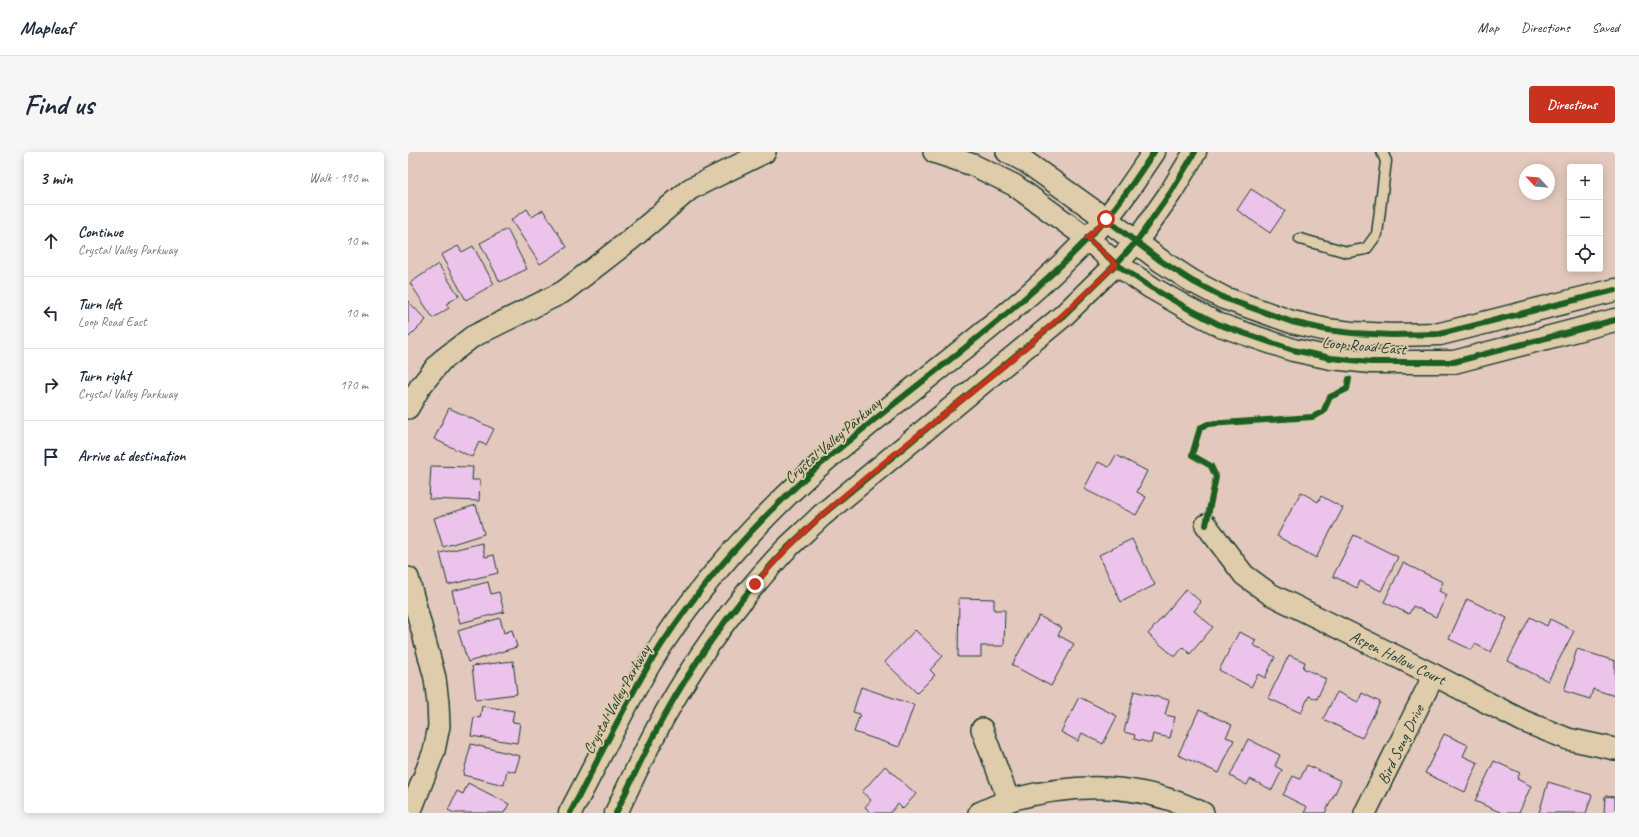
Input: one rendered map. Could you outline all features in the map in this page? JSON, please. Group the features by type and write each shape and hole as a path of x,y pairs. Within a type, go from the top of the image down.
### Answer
{"main road":[{"name":"Crystal Valley Parkway","path":"570,813 604,745 650,662 689,606 732,553 806,477 1020,302 1106,219 1154,152"},
{"path":"616,813 663,718 719,630 755,584 784,551 851,490 1063,316 1116,264 1136,242 1171,192 1196,152"},
{"name":"Loop Road East","path":"1106,219 1161,262 1224,298 1292,322 1327,330 1392,335 1440,334 1549,308 1615,290"},
{"name":"Loop Road East","path":"1087,238 1116,264 1152,288 1220,325 1293,350 1331,358 1371,362 1454,362 1615,320"}],"street":[{"path":"408,408 420,387 441,361 472,338 563,292 630,240 690,189 765,152"},
{"path":"934,152 973,165 1014,185 1087,238"},
{"path":"1007,152 1026,162 1106,219"},
{"name":"Aspen Hollow Court","path":"1206,525 1244,575 1270,594 1523,721 1568,739 1615,749"},
{"path":"408,578 435,678 439,726 434,751 410,813"},
{"name":"Bird Song Drive","path":"1365,813 1434,675"},
{"path":"982,729 1009,801"},
{"path":"979,813 1009,801 1066,789 1105,787 1143,792 1182,803 1203,813"}],"lane":[{"path":"1300,239 1347,252 1366,249 1377,234 1386,161 1382,152"}],"building":[{"path":"1251,189 1285,211 1270,233 1237,210"},
{"path":"527,209 532,217 543,210 567,247 540,264 511,220"},
{"path":"507,229 527,269 500,282 480,243"},
{"path":"458,246 462,252 473,246 494,284 466,300 441,255"},
{"path":"438,264 459,296 446,304 449,308 433,318 410,283"},
{"path":"408,301 426,320 408,338"},
{"path":"449,408 494,429 486,445 479,442 472,457 434,439"},
{"path":"1116,455 1147,471 1137,492 1146,497 1136,515 1084,489 1098,462 1109,467"},
{"path":"431,466 473,467 472,480 480,480 479,501 429,499"},
{"path":"1301,492 1318,502 1321,496 1343,508 1316,558 1277,536"},
{"path":"476,505 484,534 443,547 434,518"},
{"path":"1354,535 1398,557 1381,591 1360,581 1357,588 1333,576"},
{"path":"1132,539 1155,585 1121,602 1099,555"},
{"path":"482,543 485,557 494,555 498,573 448,585 440,553"},
{"path":"1403,563 1443,582 1439,591 1447,595 1436,617 1413,606 1409,614 1384,602"},
{"path":"488,582 491,594 499,592 504,612 460,623 452,591"},
{"path":"1186,589 1201,602 1194,611 1213,627 1190,654 1183,647 1175,657 1148,634"},
{"path":"959,598 994,599 994,610 1005,610 1004,646 981,646 981,657 958,657"},
{"path":"1467,599 1507,618 1491,652 1475,644 1472,650 1449,639"},
{"path":"1039,616 1062,628 1058,635 1074,644 1051,686 1012,665"},
{"path":"1530,617 1547,626 1550,619 1574,631 1548,681 1508,661"},
{"path":"500,618 504,633 512,630 517,647 468,662 458,631"},
{"path":"915,630 943,656 930,670 935,675 917,693 885,662"},
{"path":"1239,632 1256,640 1253,645 1275,657 1265,678 1258,674 1251,687 1219,670"},
{"path":"1577,649 1615,661 1615,696 1593,689 1590,699 1564,691"},
{"path":"1289,655 1305,662 1303,668 1326,679 1317,699 1309,696 1301,713 1268,698"},
{"path":"513,661 517,694 476,699 472,666"},
{"path":"861,687 914,705 899,747 854,732 860,714 853,712"},
{"path":"1134,691 1169,700 1165,715 1175,717 1170,738 1153,734 1151,743 1134,739 1135,735 1124,732"},
{"path":"1337,692 1358,702 1362,693 1380,702 1362,738 1323,719"},
{"path":"1079,697 1117,716 1103,744 1082,733 1078,741 1061,732"},
{"path":"482,706 514,711 512,722 520,723 517,743 471,736 474,717 480,718"},
{"path":"1199,710 1232,725 1226,737 1234,740 1219,773 1178,755"},
{"path":"1444,734 1468,745 1463,756 1478,763 1465,792 1425,773"},
{"path":"1248,739 1280,755 1275,766 1282,770 1272,790 1250,779 1247,785 1230,776"},
{"path":"471,744 520,756 515,772 507,770 504,785 463,775"},
{"path":"1494,761 1520,773 1517,779 1531,786 1519,813 1502,813 1475,801"},
{"path":"1307,765 1341,781 1325,813 1304,813 1307,807 1283,795 1293,776 1300,779"},
{"path":"885,766 916,794 903,809 898,804 890,813 871,813 865,807 871,800 862,792"},
{"path":"1548,782 1592,795 1586,813 1539,813"},
{"path":"468,783 509,804 504,813 454,813 448,810 457,791 463,794"},
{"path":"1605,796 1615,797 1615,813 1604,813"}],"cycle path":[{"path":"570,813 639,681 666,637 721,565 762,520 822,463 993,325 1051,275 1111,213 1154,152"},
{"path":"616,813 657,730 689,674 718,631 767,570 784,551 821,516 1063,316 1116,264 1136,242 1171,192 1195,152"},
{"path":"1106,219 1161,261 1192,281 1224,298 1292,322 1327,330 1392,335 1440,334 1615,290"},
{"path":"1087,238 1116,264 1152,288 1220,325 1293,350 1331,358 1371,362 1454,362 1615,320"},
{"path":"1206,525 1216,477 1211,466 1192,455 1200,428 1208,424 1312,417 1323,412 1330,397 1347,389 1349,379"}],"route":[{"path":"755,584 784,551 851,490 1063,316 1116,264 1087,238 1106,219"}]}
